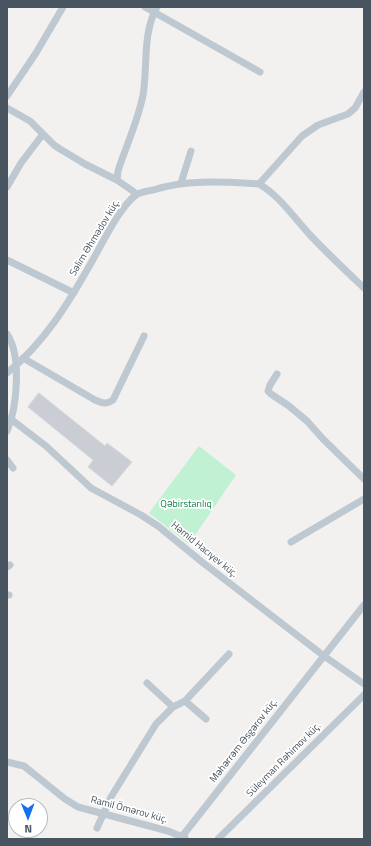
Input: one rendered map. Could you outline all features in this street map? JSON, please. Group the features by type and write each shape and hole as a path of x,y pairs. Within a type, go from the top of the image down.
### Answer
{"street":[{"path":"7,96 36,53 63,7"},
{"path":"145,7 156,9 260,72"},
{"path":"117,180 120,164 143,93 146,47 156,9"},
{"path":"258,184 302,136 318,125 348,114 355,108 364,92"},
{"path":"7,108 30,121 60,149 85,164 117,180 137,194 168,185 181,183 201,182 258,184 267,189 276,197 311,236 364,288"},
{"path":"7,187 21,163 43,134"},
{"path":"181,183 191,151"},
{"name":"Səlim Əhmədov küç.","path":"7,373 23,358 52,325 74,293 122,211 137,194"},
{"path":"7,260 74,293"},
{"path":"7,335 12,340 15,350 17,381 12,420 7,431"},
{"path":"23,358 95,400 103,404 109,403 113,400 144,336"},
{"path":"277,374 268,391 289,406 306,421 364,479"},
{"name":"Həmid Hacıyev küç.","path":"12,420 46,446 91,488 158,526 202,562 324,656 364,684"},
{"path":"7,460 13,468"},
{"path":"291,542 364,498"},
{"name":"Məhərrəm Əsgərov küç.","path":"183,838 364,604"},
{"path":"97,828 102,814 111,797 156,724 163,715 173,707 185,701 229,654"},
{"path":"147,682 173,707"},
{"name":"Süleyman Rəhimov küç.","path":"218,839 364,695"},
{"path":"185,701 206,719"},
{"name":"Ramil Ömərov küç.","path":"7,762 24,766 78,807 168,831 183,838"}],"green space":[{"name":"Qəbirstanlıq","path":"199,446 236,475 189,544 149,513"}],"building":[{"path":"39,393 105,446 107,443 132,462 112,486 88,467 93,460 28,407"}]}
